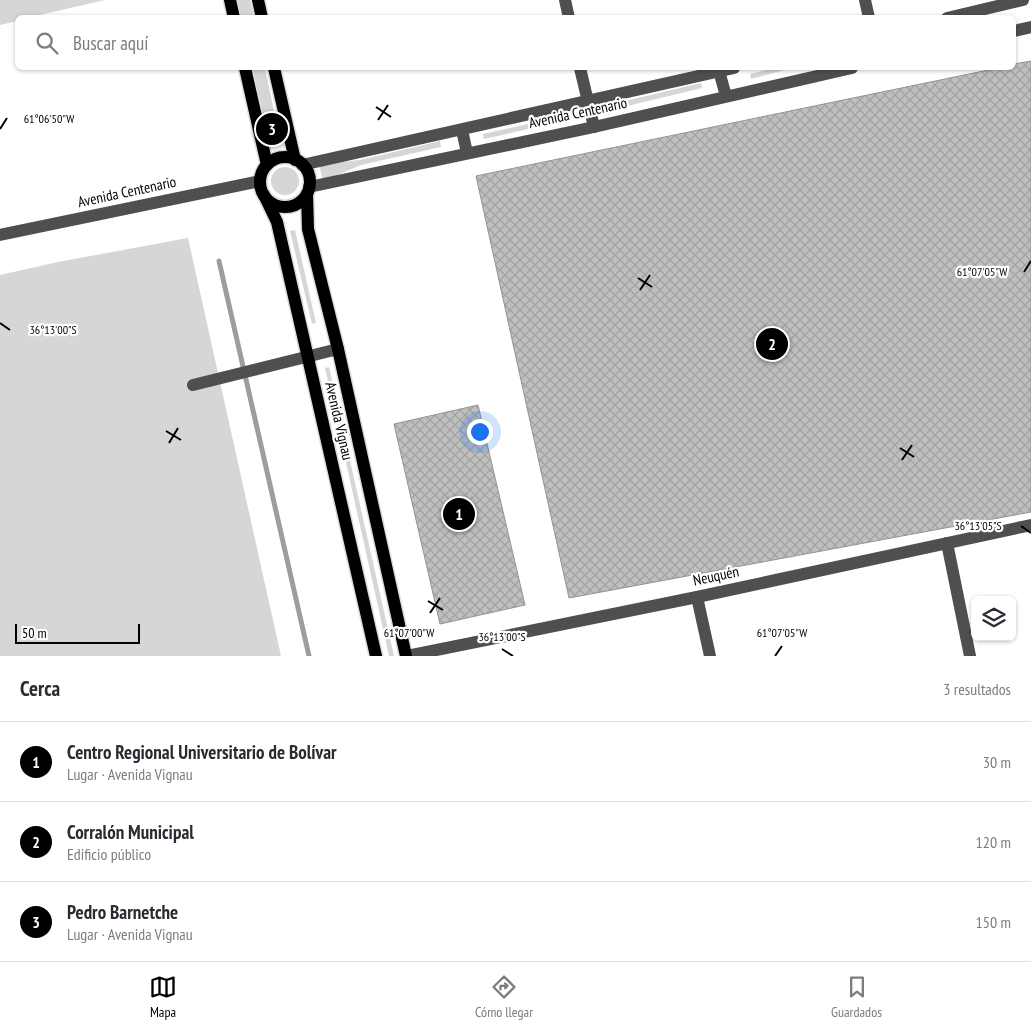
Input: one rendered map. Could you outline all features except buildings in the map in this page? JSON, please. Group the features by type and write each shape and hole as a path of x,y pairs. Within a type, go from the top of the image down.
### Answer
{"main road":[{"path":"230,0 233,15"},
{"path":"258,0 261,15"},
{"path":"245,70 267,165"},
{"path":"275,70 298,162 307,171 308,190 297,204 282,207 268,201 261,189 260,181 263,170 267,165 280,158 298,162"},
{"name":"Avenida Vignau","path":"308,190 308,229 338,349 406,656"},
{"name":"Avenida Vignau","path":"264,195 277,222 376,656"}],"street":[{"path":"565,0 568,15"},
{"path":"865,0 868,15"},
{"path":"960,15 1023,0"},
{"path":"1016,31 1031,27"},
{"path":"580,70 594,127"},
{"name":"Avenida Centenario","path":"298,162 462,130 724,70"},
{"name":"Avenida Centenario","path":"308,190 843,70"},
{"path":"719,71 726,96"},
{"path":"462,130 467,154"},
{"name":"Avenida Centenario","path":"0,235 260,181"},
{"path":"193,385 338,349"},
{"name":"Neuquén","path":"406,656 1031,526"},
{"path":"947,543 970,656"},
{"path":"696,597 710,656"}],"shaded area":[{"path":"0,0 105,0 40,15 15,15 15,21 0,25"},
{"path":"236,0 250,0 254,15 240,15"},
{"path":"251,70 265,70 279,135 267,137"},
{"path":"766,70 784,70 751,79 750,74"},
{"path":"701,83 702,88 623,107 621,102"},
{"path":"563,116 564,121 484,139 483,134"},
{"path":"440,141 441,147 361,165 323,181 319,164 360,160"},
{"path":"285,167 295,171 299,181 295,191 285,195 275,191 271,181 275,171"},
{"path":"295,230 316,323 312,324 290,231"},
{"path":"188,238 281,656 0,656 0,275 58,262"},
{"path":"329,367 394,656 389,656 325,368"}],"waterway":[{"path":"219,261 309,656"}],"place":[{"name":"Pedro Barnetche","path":"272,129"},
{"name":"Corralón Municipal","path":"772,344"},
{"name":"Centro Regional Universitario de Bolívar","path":"459,514"}]}
